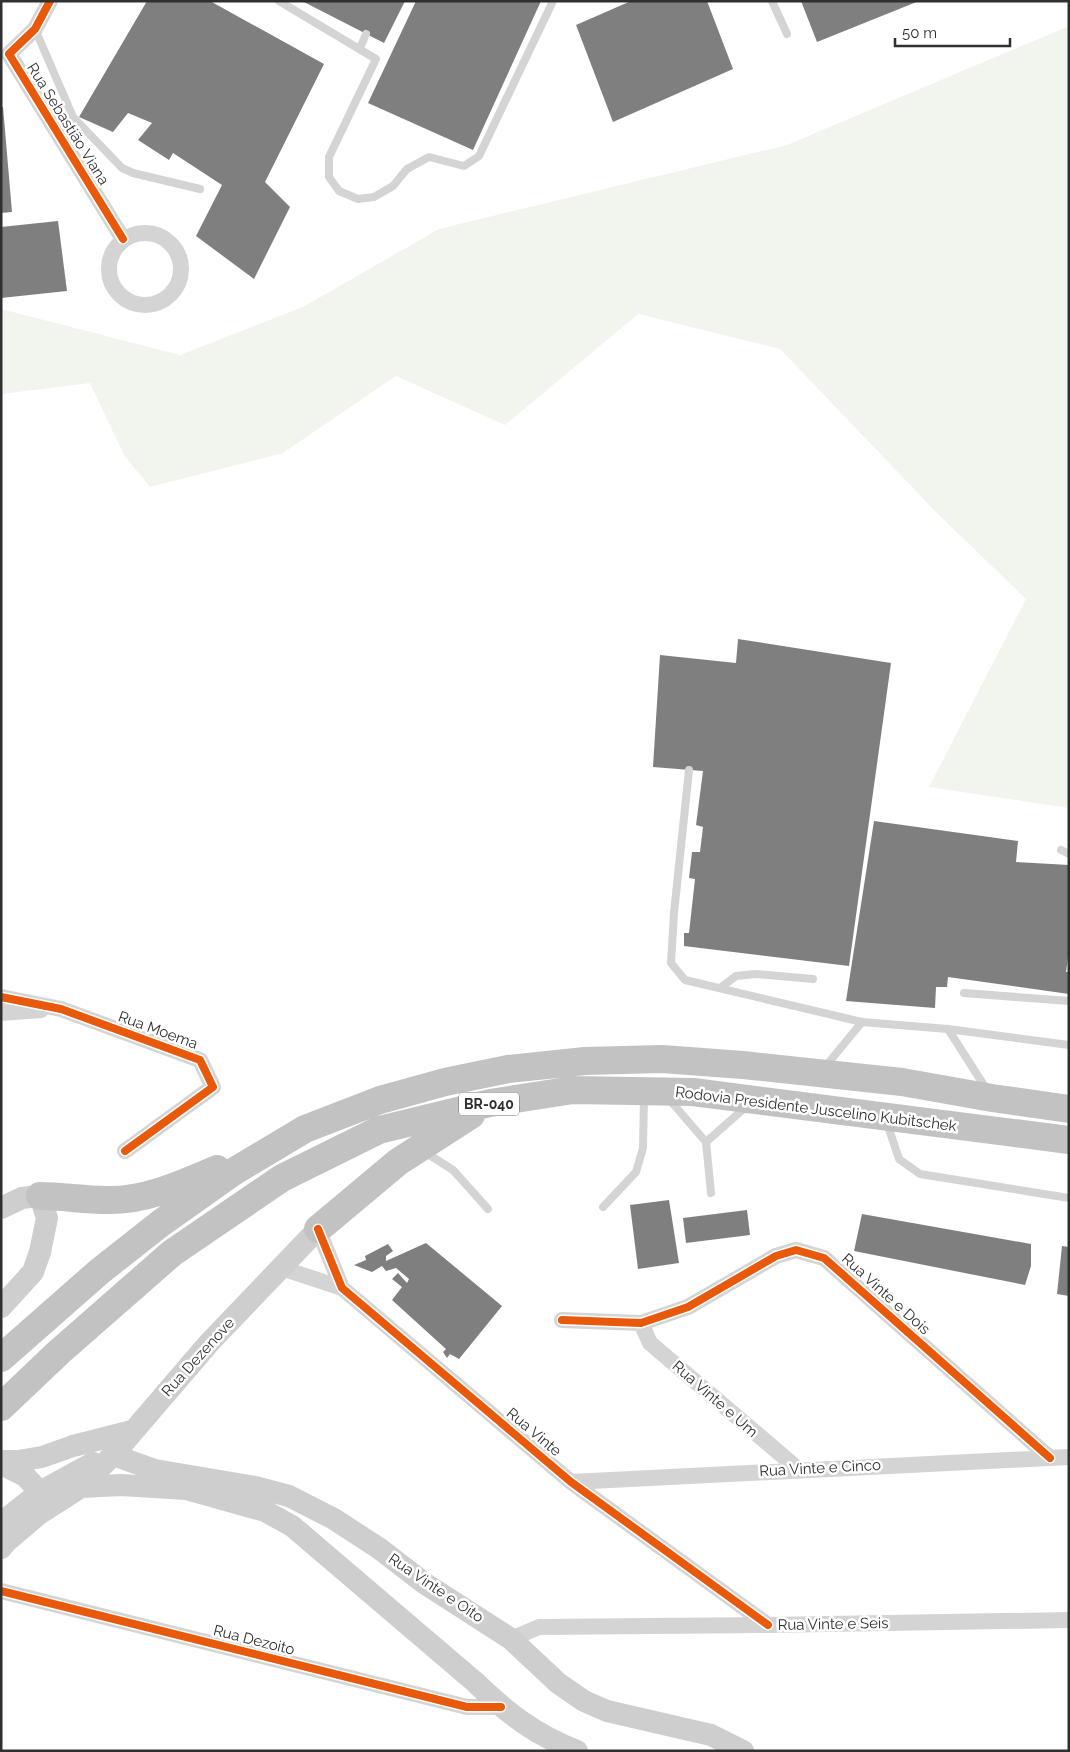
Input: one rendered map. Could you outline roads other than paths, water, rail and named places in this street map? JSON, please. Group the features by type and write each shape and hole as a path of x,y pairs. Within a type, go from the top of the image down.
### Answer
{"highway":[{"name":"Rodovia Presidente Juscelino Kubitschek","path":"1,1358 100,1272 161,1223 233,1172 305,1129 380,1100 445,1082 508,1069 585,1061 662,1059 743,1065 902,1082 992,1098 1069,1108"},
{"name":"Rodovia Presidente Juscelino Kubitschek","path":"1,1408 59,1352 172,1254 282,1178 380,1130 490,1103 574,1090 653,1091 693,1092 1069,1140"},
{"path":"318,1229 398,1162 490,1103"},
{"path":"40,1196 67,1196 107,1200 140,1196 175,1188 305,1129"}],"main road":[{"path":"1,1208 22,1198 40,1196 47,1218 45,1234 33,1272 1,1307"},
{"name":"Rua Dezenove","path":"1,1548 40,1513 81,1487 113,1455 209,1343 318,1229"},
{"path":"1,1460 18,1461 42,1457 73,1446 132,1431"},
{"path":"1,1523 40,1492 83,1468 113,1455"},
{"name":"Rua Vinte e Oito","path":"113,1455 155,1470 255,1487 289,1496 334,1519 380,1549 424,1583 511,1639 558,1683 584,1701 607,1710 711,1735 743,1751"},
{"path":"1,1464 26,1476 40,1492"},
{"name":"Rua Dezenove","path":"81,1487 121,1485 186,1489 265,1511 292,1526 475,1682 501,1707"},
{"path":"501,1707 527,1726 554,1742 577,1751"}],"street":[{"name":"Rua Sebastião Viana","path":"50,1 35,28 5,56 123,239"},
{"path":"146,232 158,234 168,240 176,249 181,260 182,272 178,284 171,294 162,301 150,305 138,304 127,300 118,293 112,282 109,265 115,248 123,239 134,234 146,232"},
{"name":"Rua Moema","path":"1,997 61,1009 200,1060 213,1087 125,1151"},
{"path":"1,1013 61,1009"},
{"name":"Rua Vinte","path":"318,1229 342,1288 571,1482 768,1625"},
{"name":"Rua Vinte e Dois","path":"562,1320 641,1323 688,1306 776,1256 796,1250 824,1258 1050,1458"},
{"path":"281,1268 342,1288"},
{"name":"Rua Vinte e Um","path":"641,1323 650,1343 798,1469"},
{"name":"Rua Vinte e Cinco","path":"571,1482 798,1469 1069,1457"},
{"name":"Rua Dezoito","path":"1,1591 467,1707 501,1707"},
{"name":"Rua Vinte e Seis","path":"511,1639 539,1627 1069,1620"}],"lane":[{"path":"279,1 376,58 329,157 329,177 338,191 358,199 374,197 380,194 393,186 407,169 429,157 464,166 479,156 553,1"},
{"path":"772,1 787,34"},
{"path":"35,28 73,117 122,168 133,173 200,189"},
{"path":"360,48 366,34"},
{"path":"689,770 674,913 671,963 685,980 862,1022 948,1029 1069,1045"},
{"path":"1061,850 1069,854"},
{"path":"720,988 736,976 755,974 813,979"},
{"path":"964,993 1069,1001"},
{"path":"820,1073 862,1022"},
{"path":"948,1029 992,1098"},
{"path":"653,1091 706,1142 711,1193"},
{"path":"603,1206 636,1172 643,1148 653,1091"},
{"path":"706,1142 754,1100"},
{"path":"884,1116 899,1159 920,1174 1069,1198"},
{"path":"419,1149 453,1170 488,1208"}]}
